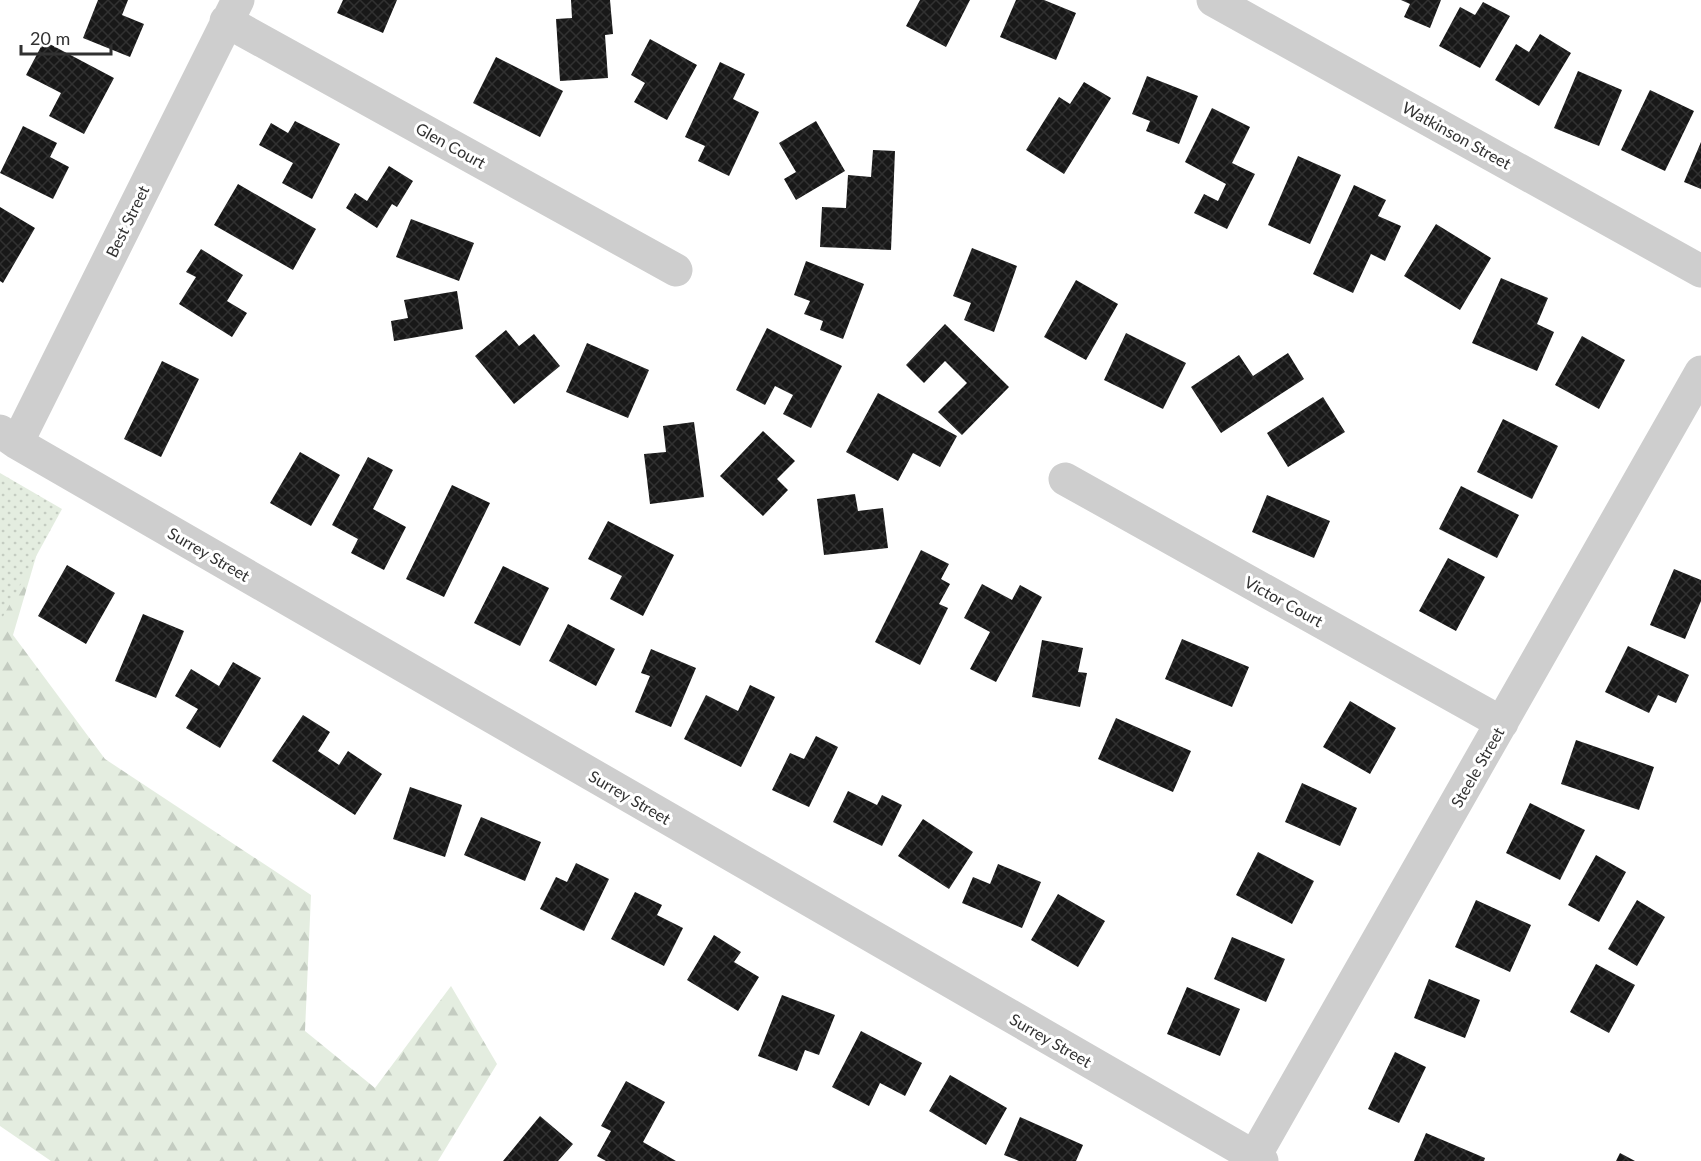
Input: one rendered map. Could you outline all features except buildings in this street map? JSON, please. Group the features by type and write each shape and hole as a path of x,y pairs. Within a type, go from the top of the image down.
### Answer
{"street":[{"name":"Watkinson Street","path":"1213,0 1701,271"},
{"name":"Glen Court","path":"231,7 676,270"},
{"name":"Best Street","path":"8,437 231,7"},
{"name":"Steele Street","path":"1256,1160 1701,372"},
{"name":"Surrey Street","path":"8,437 1256,1160"},
{"name":"Victor Court","path":"1065,479 1502,723"}],"green space":[{"path":"0,473 62,509 0,622"},
{"path":"0,500 48,516 13,635 105,759 311,895 305,1031 375,1088 451,986 497,1064 438,1161 51,1161 0,1126"}]}
